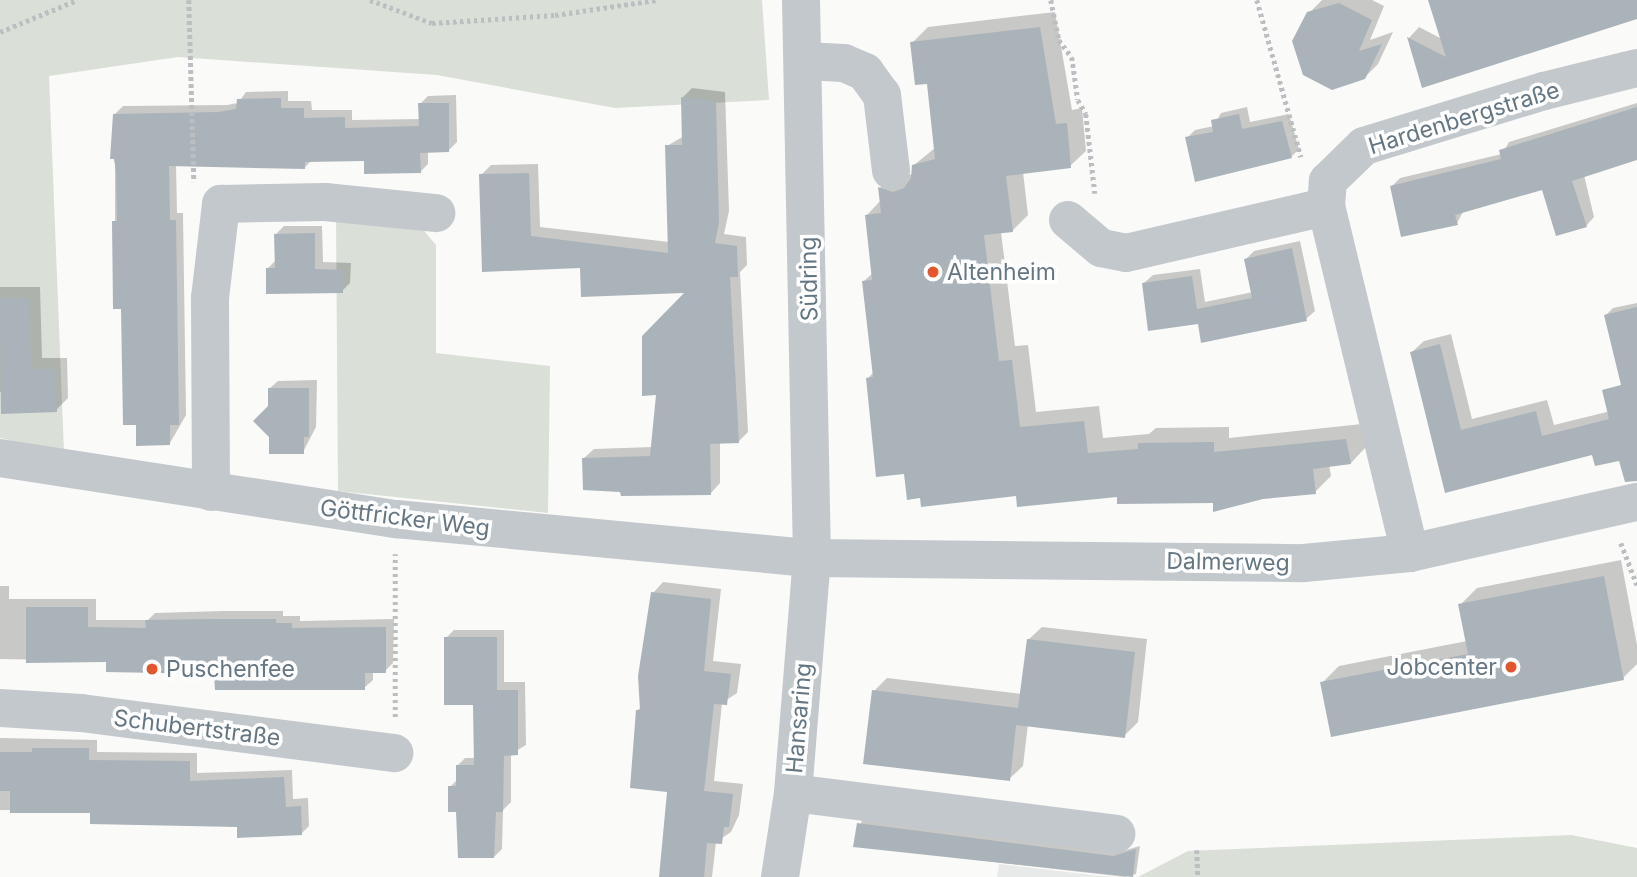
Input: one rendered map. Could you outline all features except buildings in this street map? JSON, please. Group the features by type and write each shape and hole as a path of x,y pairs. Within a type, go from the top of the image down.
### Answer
{"street":[{"name":"Südring","path":"801,0 812,558"},
{"path":"804,61 844,63 865,72 882,94 891,170"},
{"name":"Hardenbergstraße","path":"1327,194 1364,146 1544,91 1637,68"},
{"path":"1068,220 1101,248 1126,253 1327,194 1410,554"},
{"path":"211,492 210,298 221,204 325,202 436,213"},
{"name":"Göttfricker Weg","path":"0,458 396,519 812,558"},
{"name":"Dalmerweg","path":"812,558 1304,563 1410,554 1622,506"},
{"name":"Hansaring","path":"780,877 793,793 812,558"},
{"name":"Schubertstraße","path":"0,708 82,713 394,753"},
{"path":"793,793 1116,834"}],"path":[{"path":"0,32 77,0"},
{"path":"189,0 194,186 221,204"},
{"path":"370,0 432,23 555,15 656,0"},
{"path":"1051,0 1059,40 1072,57 1078,100 1086,114 1101,248"},
{"path":"1257,0 1298,154 1327,194"},
{"path":"1622,506 1637,585"},
{"path":"394,753 396,519"},
{"path":"1197,850 1198,877"}],"shaded area":[{"path":"0,0 762,0 769,100 615,108 437,75 178,57 49,76 64,452 0,438"},
{"path":"336,215 420,226 436,245 436,353 550,366 548,513 338,491"},
{"path":"1571,835 1637,848 1637,877 1138,877 1188,851"},
{"path":"999,864 1110,877 997,877"}],"place":[{"name":"Altenheim","path":"933,272"},
{"name":"Jobcenter","path":"1511,667"},
{"name":"Puschenfee","path":"152,669"}]}
